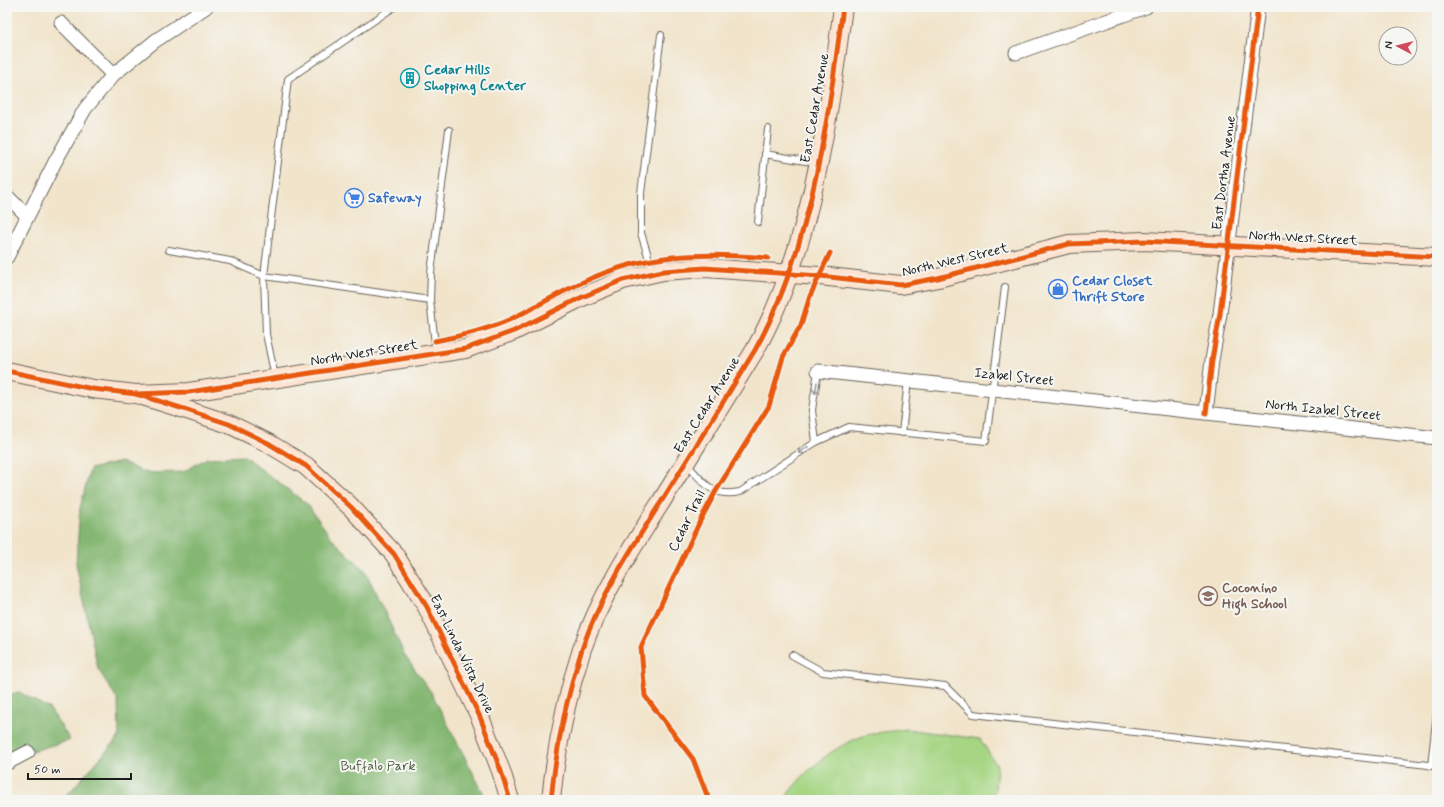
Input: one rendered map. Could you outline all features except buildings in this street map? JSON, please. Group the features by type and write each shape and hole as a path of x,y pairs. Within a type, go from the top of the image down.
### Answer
{"street":[{"path":"7,257 27,216 85,109 112,76 155,41 206,7"},
{"name":"East Cedar Avenue","path":"551,800 558,746 568,694 583,648 603,601 625,560 770,325 789,274 809,206 818,164 843,7"},
{"path":"1016,53 1146,7"},
{"name":"East Dortha Avenue","path":"1206,413 1212,360 1220,314 1258,7"},
{"path":"61,23 112,76"},
{"path":"7,196 27,216"},
{"name":"North West Street","path":"136,394 189,392 465,349 489,341 606,286 623,280 653,273 705,268 820,276 900,285 938,278 1069,244 1144,241 1437,257"},
{"name":"East Linda Vista Drive","path":"7,371 93,389 136,394 229,424 268,443 306,466 351,507 394,554 427,607 480,717 501,771 510,800"},
{"name":"Izabel Street","path":"818,371 1206,413"},
{"name":"North Izabel Street","path":"1206,413 1437,438"},
{"path":"7,763 28,752"}],"lane":[{"path":"275,379 266,334 264,276 288,79 394,7"},
{"path":"653,273 640,233 641,193 661,35"},
{"path":"758,222 768,129"},
{"path":"437,354 430,300 431,273 449,130"},
{"path":"765,154 818,164"},
{"path":"169,250 230,261 264,276 430,300"},
{"path":"685,462 705,485 723,494 730,494 740,492 816,442 849,427 986,441 1005,288"},
{"path":"816,442 812,410 818,371"},
{"path":"902,432 908,381"},
{"path":"792,655 823,672 945,686 973,714 1434,766 1437,712"}],"green space":[{"name":"Buffalo Park","path":"244,456 307,504 333,540 365,570 405,656 431,692 487,800 53,800 66,796 119,737 118,700 98,669 76,564 80,508 90,469 121,462 146,473 183,472 207,458"},
{"path":"19,692 50,709 70,740 22,754 7,755 7,695"},
{"path":"906,729 980,739 997,766 994,800 784,800 807,772 837,749 863,736"}],"cycle path":[{"path":"551,800 566,705 589,630 607,592 628,555 755,350 774,311 790,270 803,227 823,139 843,7"},
{"path":"1206,413 1212,360 1220,314 1258,7"},
{"path":"136,394 189,392 465,349 514,331 580,298 623,280 663,271 705,268 820,276 901,285 938,278 1069,244 1144,241 1437,257"},
{"name":"Cedar Trail","path":"709,800 693,759 645,696 641,647 701,519 716,491 769,406 783,357 801,325 810,296 830,253"},
{"path":"435,341 474,332 502,323 604,273 650,260 696,255 768,258"},
{"path":"7,371 93,389 136,394 184,409 229,424 268,443 306,466 351,507 394,554 427,607 480,717 501,771 510,800"}],"place":[{"name":"Cedar Hills Shopping Center","path":"410,78"},
{"name":"Safeway","path":"354,198"},
{"name":"Cedar Closet Thrift Store","path":"1058,289"},
{"name":"Coconino High School","path":"1208,596"}]}
